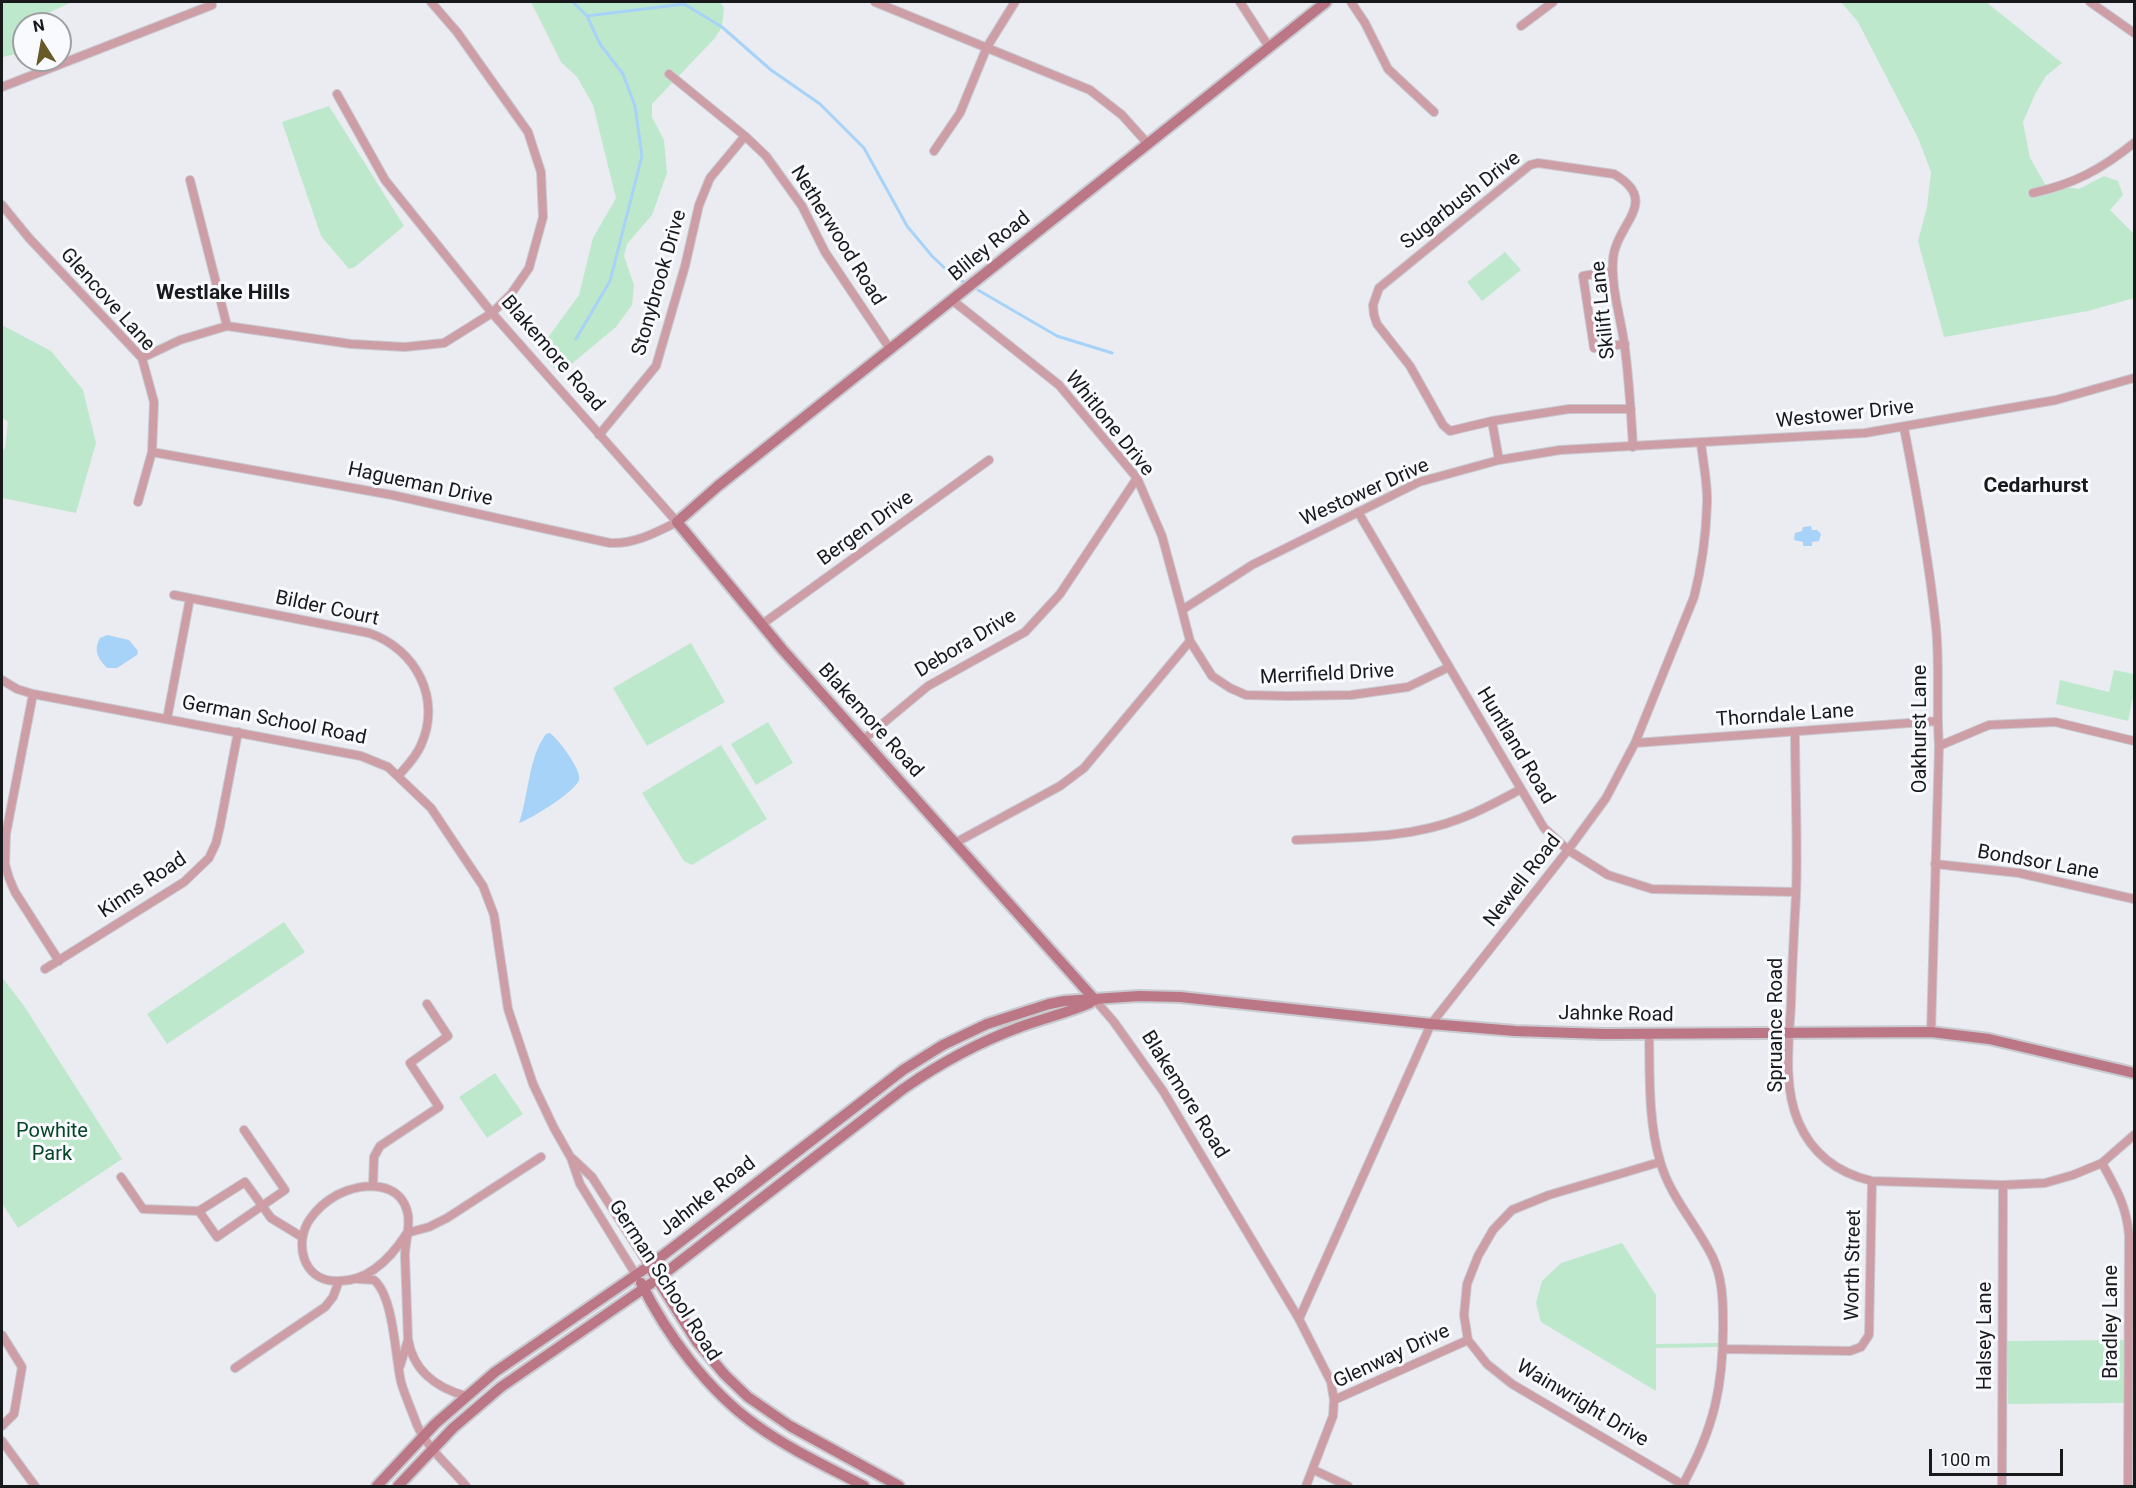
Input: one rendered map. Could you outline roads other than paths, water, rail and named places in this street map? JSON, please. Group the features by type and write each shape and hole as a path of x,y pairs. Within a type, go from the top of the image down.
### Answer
{"main road":[{"name":"Bliley Road","path":"677,522 718,486 1326,2"},
{"name":"Blakemore Road","path":"677,522 761,625 1095,1000"},
{"name":"Jahnke Road","path":"377,1486 423,1436 466,1396 516,1356 649,1266 870,1095 931,1052 987,1024 1017,1013 1064,1001 1139,996 1185,998 1515,1031 1649,1034 1931,1032 1989,1039 2134,1073"},
{"name":"Jahnke Road","path":"398,1486 433,1449 501,1387 656,1280 915,1081 950,1060 1004,1033 1067,1013 1095,1000"},
{"name":"German School Road","path":"649,1266 697,1342 725,1375 748,1397 789,1426 899,1486"},
{"name":"German School Road","path":"636,1275 688,1358 708,1383 731,1405 782,1442 864,1486"}],"street":[{"path":"142,358 180,340 227,326 351,344 405,347 444,344 492,313 511,294 529,268 543,217 541,172 528,132 457,33 431,2"},
{"path":"875,2 1090,90 1122,115 1148,144"},
{"path":"934,151 960,113 987,46 1015,2"},
{"path":"1240,2 1269,47"},
{"path":"1351,2 1365,23 1388,69 1434,112"},
{"path":"1521,26 1553,2"},
{"path":"2090,2 2134,33"},
{"path":"2,87 212,5"},
{"name":"Netherwood Road","path":"669,74 766,156 802,206 825,252 890,349"},
{"name":"Blakemore Road","path":"337,94 385,180 492,313 677,522"},
{"name":"Stonybrook Drive","path":"599,435 656,366 685,266 699,205 710,178 745,136"},
{"path":"2033,193 2060,187 2083,178 2109,163 2134,142"},
{"name":"Sugarbush Drive","path":"1492,421 1449,430 1443,425 1410,366 1377,324 1373,305 1378,288 1530,165 1538,163 1614,174 1624,180"},
{"path":"190,180 212,259 227,326"},
{"name":"Skilift Lane","path":"1624,180 1634,192 1636,208 1614,248 1612,271 1624,344 1633,447"},
{"name":"Glencove Lane","path":"2,205 29,238 142,358 154,402 152,452 138,502"},
{"path":"1612,271 1583,276 1594,348 1624,344"},
{"name":"Whitlone Drive","path":"952,300 1059,385 1137,478 1162,536 1182,610"},
{"name":"Westower Drive","path":"1182,610 1252,565 1419,482 1499,460 1560,450 1865,433 1904,428 2056,400 2134,378"},
{"path":"1499,460 1492,421 1569,410 1631,408"},
{"name":"Oakhurst Lane","path":"1904,428 1926,544 1936,627 1939,694 1931,1032"},
{"name":"Newell Road","path":"1299,1319 1431,1024 1606,798 1635,743 1694,597 1703,561 1707,502 1701,443"},
{"name":"Hagueman Drive","path":"152,452 392,495 610,543 622,544 635,541 677,522"},
{"name":"Bergen Drive","path":"761,625 989,460"},
{"name":"Debora Drive","path":"863,740 928,686 1025,632 1060,594 1137,478"},
{"name":"Huntland Road","path":"1358,512 1544,828 1568,850 1608,875 1652,889 1796,892"},
{"name":"Bilder Court","path":"174,595 369,633 399,648 409,658 422,679 429,715 420,747 399,775"},
{"path":"167,719 190,598"},
{"path":"955,843 1060,786 1083,768 1190,641 1182,610"},
{"name":"Merrifield Drive","path":"1190,641 1212,676 1246,695 1351,695 1408,687 1449,667"},
{"name":"German School Road","path":"2,680 17,689 33,694 361,756 379,762 399,775 439,818 477,875 488,897 496,926 508,1009 523,1058 543,1107 572,1158 580,1184 636,1275"},
{"path":"33,694 6,834 5,864 15,892 59,961"},
{"name":"Thorndale Lane","path":"1635,743 1937,721"},
{"path":"1939,746 1989,725 2055,722 2134,741"},
{"name":"Kinns Road","path":"45,969 184,882 209,858 220,826 238,732"},
{"name":"Spruance Road","path":"1795,732 1796,892 1789,1034 1789,1089 1798,1119 1811,1145 1832,1164 1852,1177 1872,1181 2003,1185 2044,1183 2073,1175 2102,1163 2134,1135"},
{"path":"1296,840 1410,832 1457,820 1521,789"},
{"name":"Bondsor Lane","path":"1935,864 2019,873 2134,899"},
{"name":"Blakemore Road","path":"1095,1000 1114,1022 1163,1091 1299,1319 1331,1382 1334,1400"},
{"path":"372,1185 374,1157 380,1146 439,1107 410,1063 448,1036 427,1004"},
{"path":"1649,1034 1652,1125 1660,1162 1667,1180 1711,1254 1723,1292 1724,1349 1720,1385 1711,1426 1684,1486"},
{"path":"199,1211 217,1238 285,1190 244,1130"},
{"path":"355,1279 384,1262 407,1233 429,1227 447,1218 541,1157"},
{"name":"German School Road","path":"572,1158 592,1177 649,1266"},
{"name":"Glenway Drive","path":"1306,1486 1333,1416 1334,1400 1468,1340 1464,1315 1467,1284 1478,1256 1493,1230 1512,1210 1549,1195 1660,1162"},
{"name":"Bradley Lane","path":"2102,1163 2125,1207 2129,1235 2128,1486"},
{"path":"121,1177 143,1209 199,1211 245,1182 275,1221 302,1238"},
{"name":"Worth Street","path":"1724,1349 1850,1351 1861,1347 1869,1335 1872,1181"},
{"path":"466,1396 426,1376 412,1356 408,1339 405,1255 408,1217 402,1201 388,1189 372,1185 352,1189 327,1201 309,1220 302,1238 302,1253 309,1268 313,1273 327,1280 374,1280 383,1291 389,1308 404,1392 423,1436 466,1486"},
{"name":"Halsey Lane","path":"2002,1486 2003,1185"},
{"path":"235,1368 325,1307 333,1297 339,1281"},
{"path":"2,1335 22,1367 14,1414 2,1426"},
{"path":"399,1374 402,1353 408,1339"},
{"name":"Wainwright Drive","path":"1468,1340 1487,1364 1512,1384 1684,1486"},
{"path":"2,1441 35,1486"},
{"path":"1314,1470 1348,1486"}],"water":[{"path":"1811,526 1812,530 1817,530 1821,534 1819,541 1812,542 1812,546 1803,546 1803,542 1794,540 1795,533 1802,531 1803,527"},
{"path":"107,635 129,640 138,651 137,655 117,668 107,668 99,658 97,651 100,638"},
{"path":"550,733 573,762 579,780 562,797 519,823 532,765 540,744 546,734"}],"waterway":[{"path":"573,2 587,16 600,44 623,74 635,106 642,156 610,281 576,339"},
{"path":"587,16 684,4 722,27 771,70 820,104 864,148 907,226 932,256 954,277 964,282"},
{"path":"978,290 1057,336 1112,353"}],"district":[{"name":"Westlake Hills","path":"223,294"},
{"name":"Cedarhurst","path":"2036,487"}],"park label":[{"name":"Powhite Park","path":"52,1144"}]}
